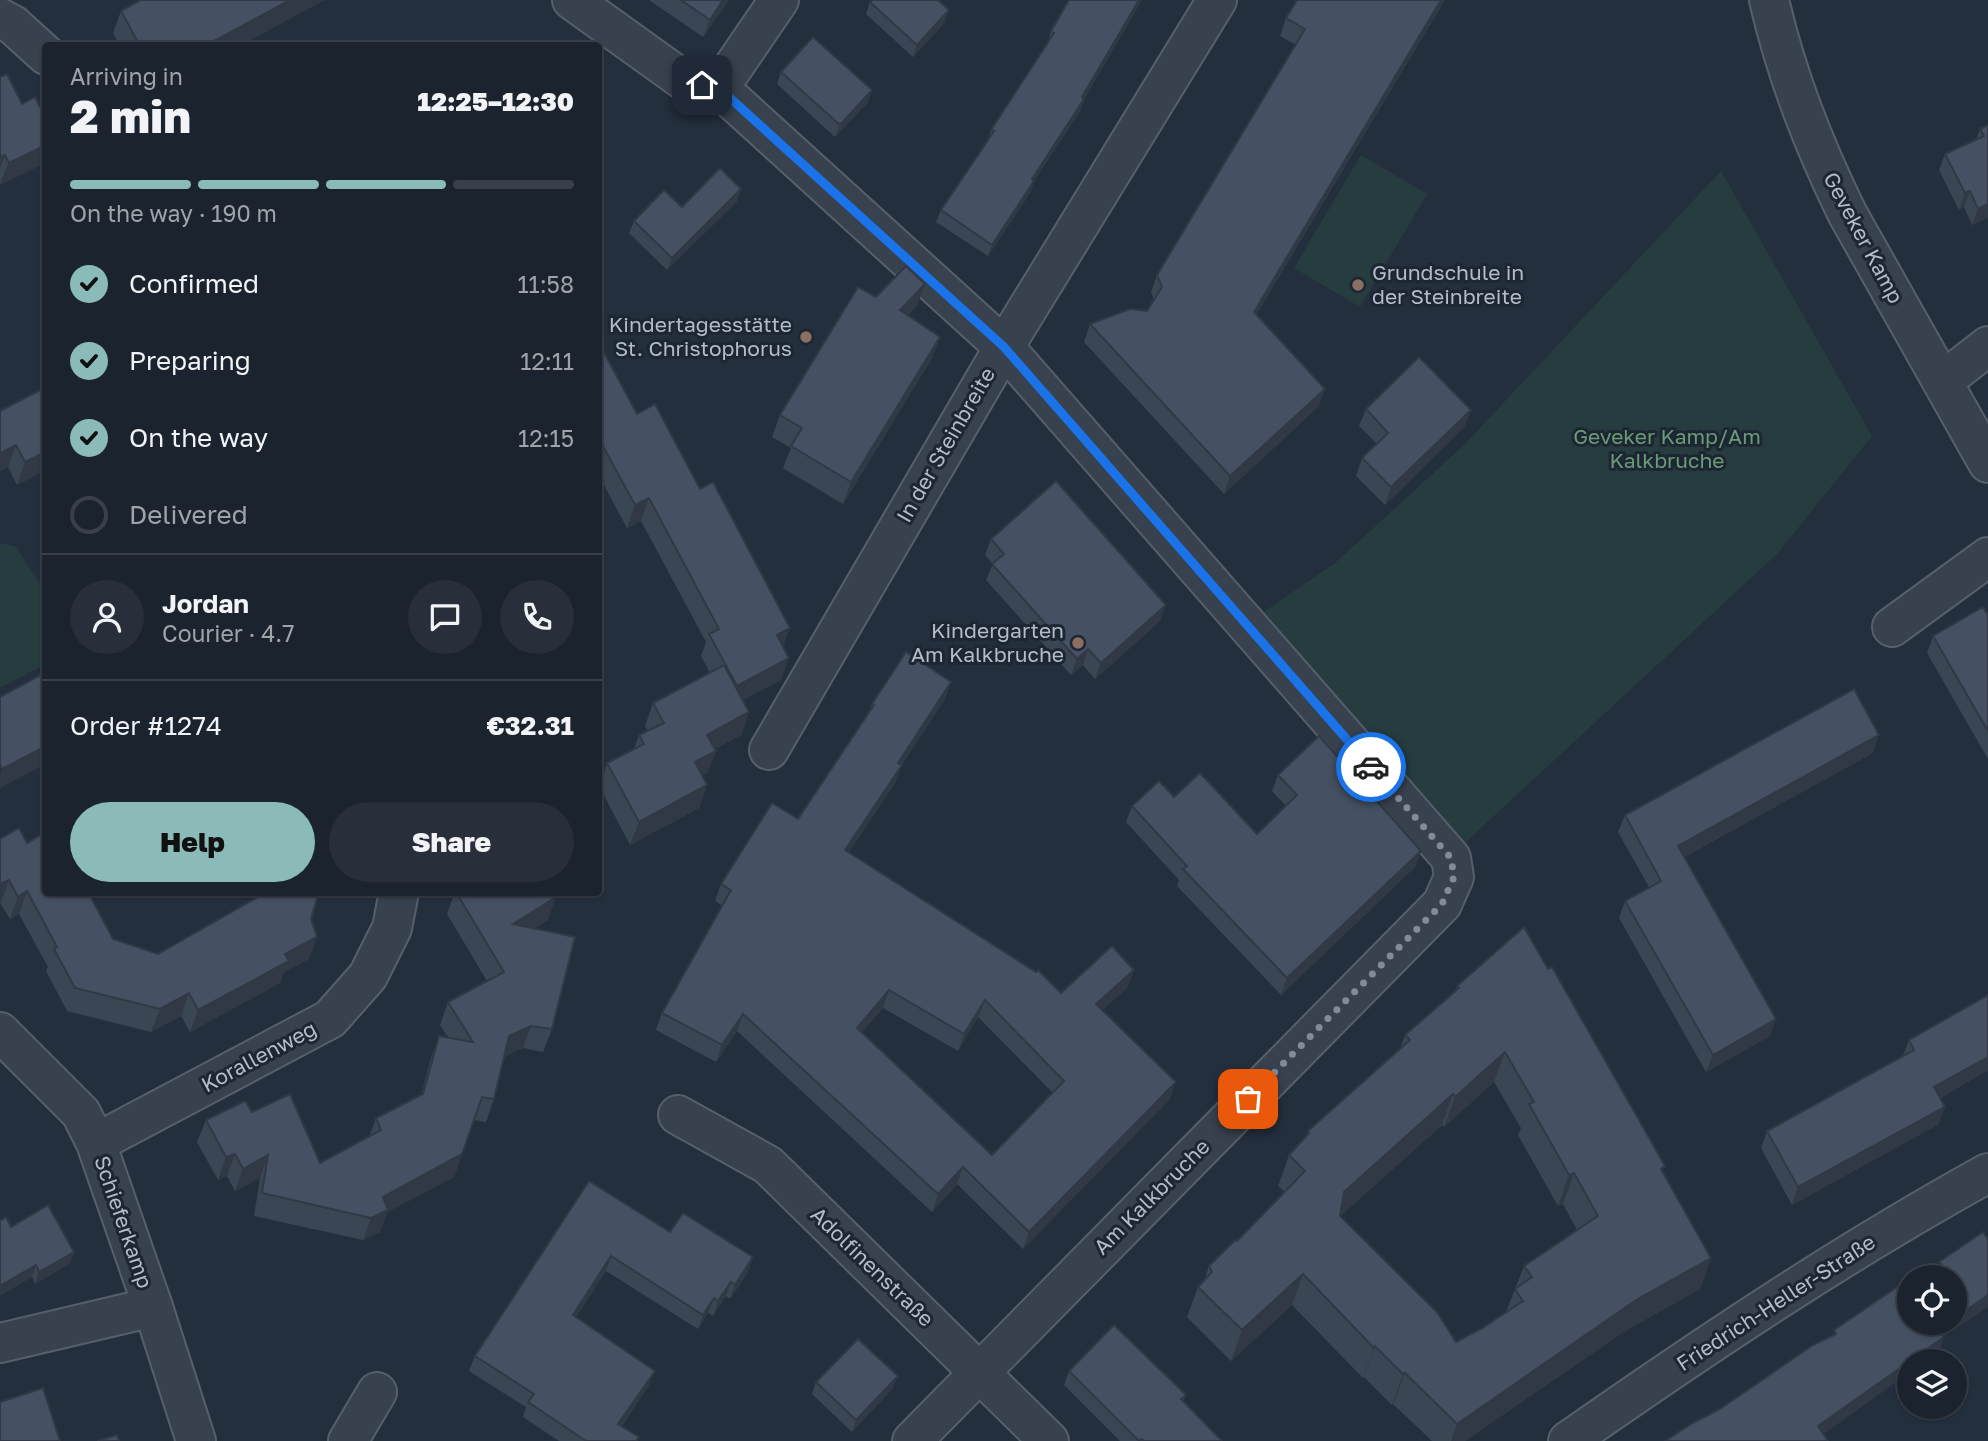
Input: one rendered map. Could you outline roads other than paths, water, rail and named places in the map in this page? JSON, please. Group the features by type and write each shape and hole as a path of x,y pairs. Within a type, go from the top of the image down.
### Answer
{"street":[{"path":"572,0 686,82 719,88 779,0"},
{"name":"In der Steinbreite","path":"769,750 1004,347 1217,0"},
{"name":"Geveker Kamp","path":"1769,0 1791,80 1812,139 1847,213 1988,463"},
{"path":"0,18 13,25 42,51"},
{"name":"Am Kalkbruche","path":"719,88 1004,347 1451,858 1454,877 1442,904 912,1441"},
{"path":"1943,380 1988,346"},
{"path":"1892,627 1988,557"},
{"name":"Korallenweg","path":"96,1143 330,1019 368,976 392,928 398,896"},
{"name":"Schieferkamp","path":"0,1032 81,1113 96,1143 196,1441"},
{"name":"Adolfinenstraße","path":"678,1115 768,1165 1049,1441"},
{"name":"Friedrich-Heller-Straße","path":"1568,1441 1772,1304 1940,1199 1988,1173"},
{"path":"0,1343 153,1307"},
{"path":"348,1441 377,1392"}],"place":[{"name":"Grundschule in der Steinbreite","path":"1358,285"},
{"name":"Kindertagesstätte St. Christophorus","path":"806,337"},
{"name":"Kindergarten Am Kalkbruche","path":"1078,643"}],"park label":[{"name":"Geveker Kamp/Am Kalkbruche","path":"1667,449"}]}
